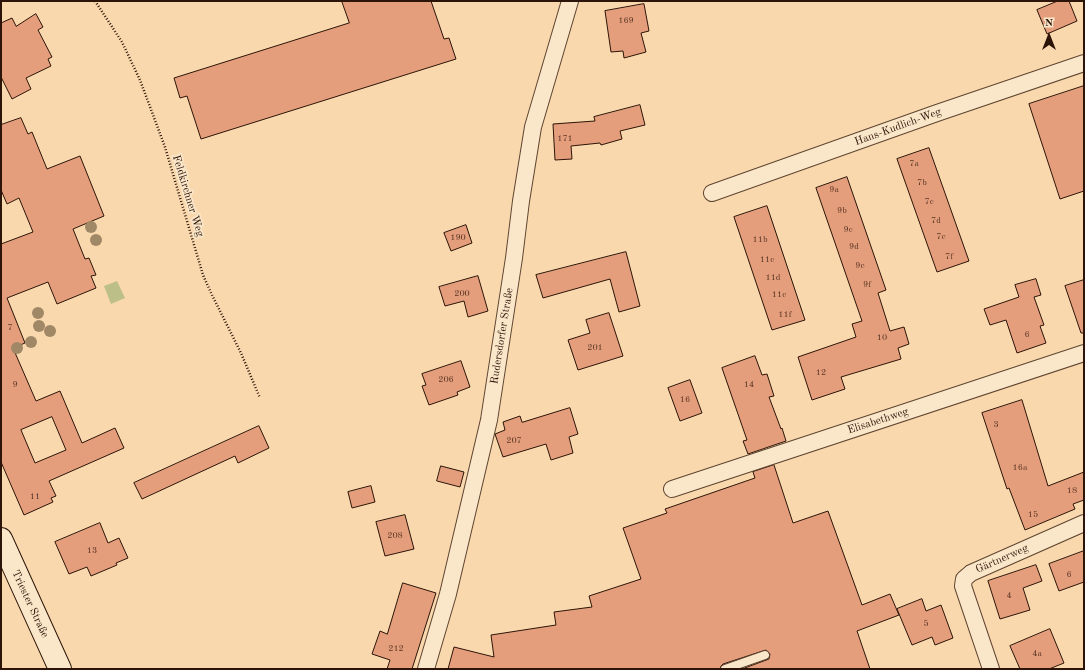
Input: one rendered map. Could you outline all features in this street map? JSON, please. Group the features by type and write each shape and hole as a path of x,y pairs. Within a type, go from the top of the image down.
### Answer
{"street":[{"name":"Rudersdorfer Straße","path":"426,669 448,594 489,420 533,127 570,1"},
{"name":"Hans-Kudlich-Weg","path":"712,193 937,112 1084,63"},
{"name":"Elisabethweg","path":"672,489 1084,353"},
{"name":"Gärtnerweg","path":"991,669 963,586 964,579 971,573 1084,523"},
{"name":"Triester Straße","path":"1,539 60,669"}],"lane":[{"path":"725,669 765,655"}],"path":[{"name":"Feldkirchner Weg","path":"94,1 122,42 140,80 165,147 203,275 241,353 260,398"}],"green space":[{"path":"117,281 125,298 111,304 104,286"}],"building":[{"path":"342,1 431,1 444,39 449,38 456,59 201,139 187,96 180,98 174,78 349,23"},
{"path":"1058,1 1069,1 1077,21 1047,34 1037,10"},
{"path":"644,4 649,31 641,33 646,52 624,58 623,51 611,52 605,11"},
{"path":"36,14 43,27 38,30 52,57 48,59 51,66 26,78 31,89 12,99 1,77 1,23 12,18 16,26"},
{"path":"1084,86 1084,191 1060,199 1029,104"},
{"path":"640,105 645,125 620,131 622,139 601,145 600,143 571,146 572,159 555,160 553,124 595,121 594,117"},
{"path":"21,118 28,134 32,132 47,169 80,156 104,216 73,229 85,259 89,258 96,275 91,276 96,288 57,304 48,282 7,298 25,343 13,348 36,401 60,391 82,443 115,428 124,448 49,481 56,496 51,498 53,502 24,515 1,462 1,244 33,232 19,198 7,204 1,190 1,125","holes":["52,417 66,450 35,463 21,430"]},
{"path":"929,148 969,261 937,272 897,159"},
{"path":"847,177 886,290 878,293 890,331 904,327 909,344 898,348 901,359 841,377 845,389 812,400 798,357 856,337 852,324 862,321 816,188"},
{"path":"767,206 805,320 772,330 734,217"},
{"path":"466,225 472,243 451,251 444,233"},
{"path":"626,252 640,306 619,312 610,279 543,298 536,275"},
{"path":"478,276 488,311 468,317 464,301 445,306 439,287"},
{"path":"1036,279 1041,295 1034,297 1044,325 1040,326 1046,343 1017,353 1006,320 990,325 984,309 1019,297 1015,285"},
{"path":"1084,280 1084,333 1081,333 1065,286"},
{"path":"609,313 623,356 578,370 568,340 590,333 586,320"},
{"path":"755,356 762,375 767,374 774,396 769,397 786,441 748,454 743,441 747,440 722,368"},
{"path":"461,361 470,387 457,392 458,395 429,405 422,386 426,385 422,374"},
{"path":"690,380 702,413 680,421 668,388"},
{"path":"1022,400 1048,486 1084,472 1084,500 1073,504 1075,509 1025,530 1009,488 1007,489 982,413"},
{"path":"570,408 578,434 569,437 573,453 551,460 546,444 503,457 495,434 505,430 503,422 520,416 522,422"},
{"path":"259,426 269,448 238,463 235,456 142,499 134,483"},
{"path":"774,465 793,523 828,511 862,605 890,594 899,615 857,631 870,669 742,669 769,659 770,654 766,650 723,664 720,669 448,669 454,647 494,657 491,635 556,625 554,612 592,607 589,596 641,579 623,528 667,513 665,509 755,478 753,472"},
{"path":"441,466 464,472 460,487 437,481"},
{"path":"371,486 375,502 352,508 348,492"},
{"path":"405,515 414,549 385,556 376,522"},
{"path":"100,523 108,543 119,538 128,558 116,563 117,565 91,576 87,567 69,574 55,542"},
{"path":"1084,551 1084,582 1059,591 1049,564"},
{"path":"1036,565 1042,581 1023,588 1030,610 1000,619 988,581"},
{"path":"403,583 436,593 412,669 387,669 390,660 372,654 380,631 387,634"},
{"path":"922,599 926,611 941,605 953,638 935,645 932,637 912,645 897,609"},
{"path":"1050,629 1064,663 1049,669 1020,669 1010,646"}]}
